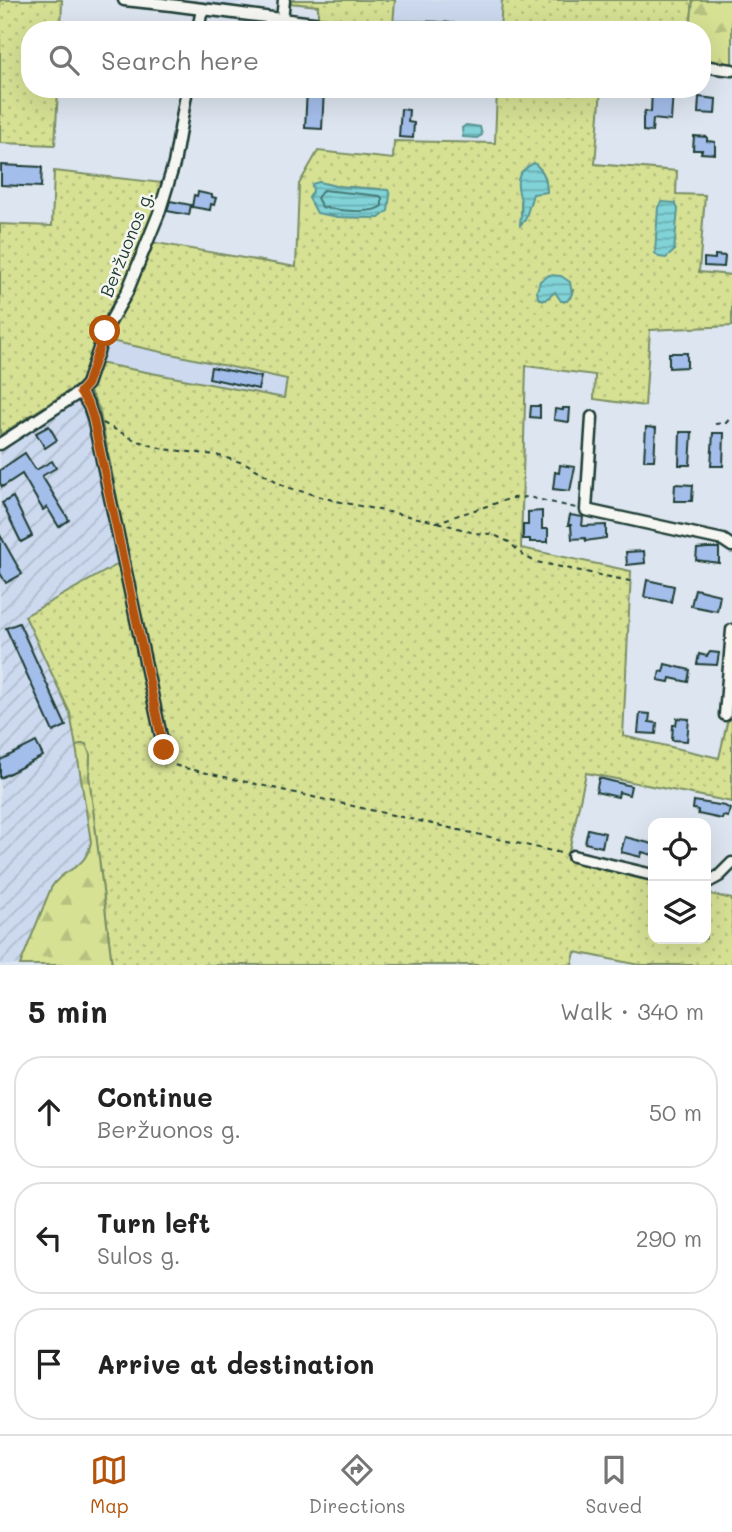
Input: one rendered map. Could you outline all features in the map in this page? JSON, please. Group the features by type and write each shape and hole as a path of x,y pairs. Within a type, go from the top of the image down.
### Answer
{"street":[{"path":"124,0 292,21"},
{"path":"282,20 284,0"},
{"path":"200,21 202,9"},
{"path":"711,67 732,69"},
{"name":"Beržuonos g.","path":"80,392 87,384 105,331 127,292 159,213 174,164 185,98"},
{"path":"0,444 80,392 89,406 164,750"},
{"path":"592,417 586,510 723,540 732,546"},
{"path":"724,715 732,630"},
{"path":"573,856 648,874"},
{"path":"710,881 732,863"}],"path":[{"path":"715,424 726,423 732,416"},
{"path":"93,418 135,440 155,447 216,455 247,464 286,487 474,533 492,534 509,542 524,556 536,562 630,581"},
{"path":"437,522 512,498 528,498 586,510"},
{"path":"164,750 168,760 185,768 573,856"}],"shaded area":[{"path":"205,0 251,0 227,6 205,4"},
{"path":"395,0 502,0 501,21 393,21"},
{"path":"106,340 287,378 285,398 98,363"},
{"path":"82,382 99,408 129,558 25,616 70,713 91,842 84,861 58,876 20,965 0,965 0,435"}],"green space":[{"path":"0,0 62,0 61,21 21,21 21,98 58,98 55,145 0,143"},
{"path":"290,0 395,0 393,21 318,20 318,6 290,3"},
{"path":"502,0 693,0 691,21 501,21"},
{"path":"693,0 732,0 732,65 711,62 711,21 691,21"},
{"path":"497,98 600,98 595,164 677,171 676,194 705,195 699,272 732,275 732,326 650,330 645,406 594,399 595,375 526,366 521,548 631,571 623,736 719,758 730,710 732,683 732,802 586,773 567,860 648,879 648,944 711,944 711,894 732,899 732,965 639,965 575,952 572,965 112,965 89,776 90,755 80,744 76,747 70,713 25,616 129,558 99,408 88,388 98,363 284,398 287,379 106,340 151,242 296,267 299,184 318,151 393,159 394,141 495,143","holes":["534,163 544,176 547,192 533,193 525,220 521,224 521,202","319,182 335,186 380,189 379,218 338,217 309,198","573,290 570,298 564,302 555,292 545,300 540,299 537,291"]},
{"path":"54,171 163,183 144,241 82,382 0,435 0,224 52,226"},
{"path":"86,744 90,755 89,776 112,965 20,965 51,888 84,859 91,842 76,747"}],"water":[{"path":"466,125 480,127 482,135 477,138 463,137 462,128"},
{"path":"534,163 541,169 547,192 533,194 525,220 520,225 522,207 518,179 527,167"},
{"path":"319,182 335,186 388,190 388,211 379,218 338,217 317,213 309,198 313,191 312,184"},
{"path":"662,202 675,203 678,209 674,251 666,258 655,253 658,207"},
{"path":"549,275 561,276 570,282 572,294 567,301 561,301 555,292 545,300 538,298 540,281"}],"building":[{"path":"307,98 324,98 322,129 305,128"},
{"path":"652,98 672,98 671,121 653,119 652,132 643,131 645,111 651,112"},
{"path":"699,98 716,99 715,114 698,113"},
{"path":"401,109 409,110 408,122 414,123 413,138 399,137"},
{"path":"694,136 707,137 707,141 715,142 715,154 693,150"},
{"path":"1,165 42,167 41,187 1,185"},
{"path":"198,192 216,198 210,210 192,207 194,195 197,196"},
{"path":"170,201 191,205 189,215 167,211"},
{"path":"715,255 725,256 724,267 704,266 704,258 715,259"},
{"path":"669,353 687,353 687,367 669,368"},
{"path":"211,367 261,377 258,389 209,378"},
{"path":"531,406 540,406 540,418 530,417"},
{"path":"570,408 569,422 554,420 555,409"},
{"path":"49,426 57,440 45,448 36,433"},
{"path":"646,427 656,428 654,460 644,460"},
{"path":"680,432 692,432 690,465 679,465"},
{"path":"713,433 724,433 723,466 711,466"},
{"path":"25,453 36,470 52,461 56,468 42,476 69,520 59,527 47,507 43,510 22,474 2,487 0,483 0,470"},
{"path":"560,465 575,467 570,491 553,489 555,472 559,473"},
{"path":"675,484 693,485 692,501 674,501"},
{"path":"13,497 32,536 21,542 2,503"},
{"path":"542,511 542,529 548,529 548,542 530,542 530,539 523,539 523,525 528,525 528,512"},
{"path":"570,515 583,517 582,526 606,525 606,538 586,541 585,538 572,539 571,525 568,525"},
{"path":"0,535 22,574 6,583 0,573"},
{"path":"719,548 719,563 696,560 697,549"},
{"path":"644,551 645,563 627,565 626,552"},
{"path":"647,580 674,586 671,602 644,597"},
{"path":"695,589 720,595 717,611 691,606"},
{"path":"19,623 66,726 53,732 6,628"},
{"path":"710,652 719,653 717,665 697,664 699,654 707,656"},
{"path":"665,664 690,670 688,682 670,678 669,682 658,680"},
{"path":"640,713 650,714 649,722 657,723 656,734 638,733"},
{"path":"677,718 689,719 687,741 672,740 673,725 676,725"},
{"path":"36,742 43,756 0,778 0,760"},
{"path":"599,778 631,786 629,795 619,792 618,797 596,792"},
{"path":"694,801 725,806 730,809 728,817 723,816 722,819 698,814 698,810 693,809"},
{"path":"588,829 605,833 602,847 585,843"},
{"path":"625,837 648,843 648,854 642,852 641,857 621,852"}],"route":[{"path":"105,331 87,384 80,392 93,418 164,750"}]}
